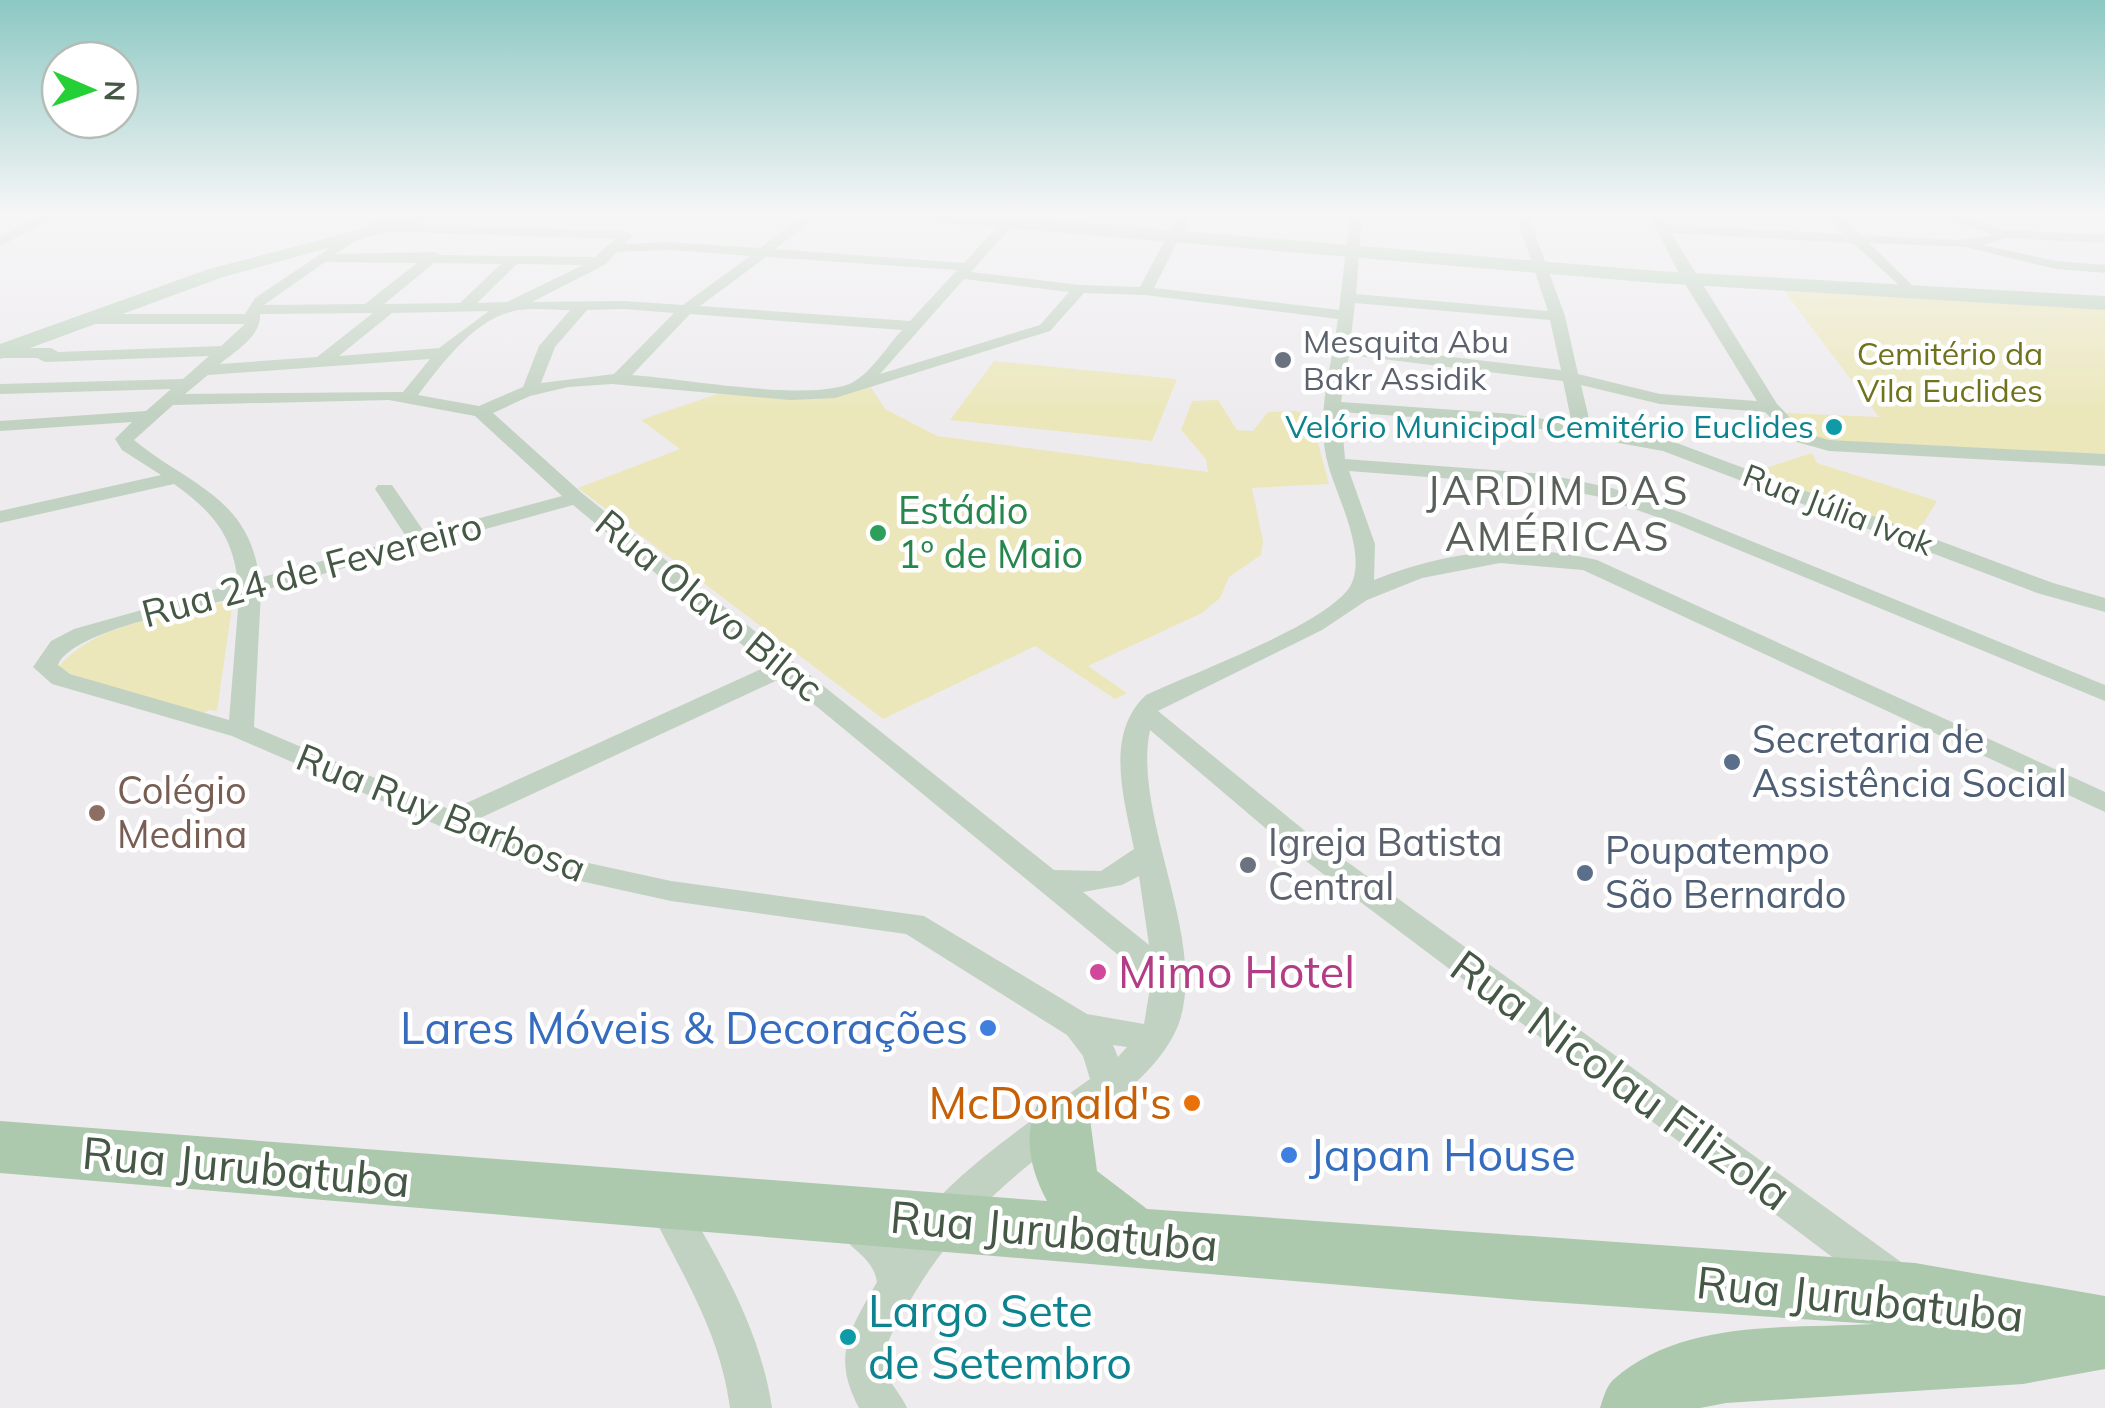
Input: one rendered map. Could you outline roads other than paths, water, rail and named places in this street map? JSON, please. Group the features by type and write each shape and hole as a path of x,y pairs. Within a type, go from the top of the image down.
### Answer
{"main road":[{"path":"1084,1102 1060,1165 1068,1182 1091,1208 1135,1238"},
{"name":"Rua Jurubatuba","path":"0,1147 665,1202 1915,1294 2105,1330"},
{"path":"1636,1408 1686,1375 1726,1368 2023,1350 2105,1337"}],"street":[{"path":"0,352 202,281"},
{"path":"241,732 250,588 238,535 230,521 177,477 126,443 127,434 248,331 252,314 294,281"},
{"path":"368,309 404,281"},
{"path":"463,308 491,281"},
{"path":"408,397 442,353 470,329 562,281"},
{"path":"621,377 687,309 723,281"},
{"path":"858,388 956,281"},
{"path":"1031,281 1145,291 1207,302 1556,316"},
{"path":"1145,291 1151,281"},
{"path":"1349,281 1329,406 1336,464 1366,554 1367,572 1354,597"},
{"path":"1544,281 1582,428"},
{"path":"1689,281 1770,407 1798,437 1829,446 2105,460"},
{"path":"1702,281 2105,303"},
{"path":"1899,281 1911,292"},
{"path":"167,400 408,397 480,412 531,388 621,377 800,394 858,388 1046,328 1080,288"},
{"path":"0,388 92,320 583,305 912,326"},
{"path":"531,388 547,346 583,305"},
{"path":"321,362 387,309"},
{"path":"1341,349 1571,376 1648,397 1770,407"},
{"path":"0,352 48,355 226,351"},
{"path":"204,370 442,353"},
{"path":"0,388 187,384"},
{"name":"Rua Júlia Ivak","path":"1329,406 1513,419 1582,428 1686,452 2045,588 2105,605"},
{"name":"Rua Olavo Bilac","path":"480,412 576,498 1167,977"},
{"path":"0,426 149,416"},
{"path":"1336,464 1545,480 1605,492 1678,518 2105,694"},
{"path":"0,517 177,477"},
{"path":"385,489 419,540"},
{"name":"Rua 24 de Fevereiro","path":"53,651 100,628 576,498"},
{"path":"886,1408 871,1390 862,1361 864,1346 897,1283 940,1220 1084,1102 1153,1038 1168,998 1132,749 1143,711 1154,700 1312,626 1354,597 1456,562 1502,554 1542,555 1589,565 2105,803"},
{"path":"1367,572 1400,579"},
{"name":"Rua Ruy Barbosa","path":"53,651 45,667 61,679 241,732 563,868 617,882 913,924 1079,1026 1100,1051 1084,1102"},
{"path":"451,820 784,668"},
{"name":"Rua Nicolau Filizola","path":"1143,711 1300,842 1439,947 1915,1294"},
{"path":"1046,879 1086,883 1116,880 1147,854"},
{"name":"Rua Ruy Barbosa","path":"1079,1026 1153,1038"},
{"path":"665,1202 740,1342 751,1408"},
{"path":"835,1213 885,1252 896,1272 897,1283"}],"place":[{"name":"Mesquita Abu Bakr Assidik","path":"1283,360"},
{"name":"Velório Municipal Cemitério Euclides","path":"1834,427"},
{"name":"Estádio 1º de Maio","path":"878,533"},
{"name":"Secretaria de Assistência Social","path":"1732,762"},
{"name":"Colégio Medina","path":"97,813"},
{"name":"Igreja Batista Central","path":"1248,865"},
{"name":"Poupatempo São Bernardo","path":"1585,873"},
{"name":"Mimo Hotel","path":"1098,972"},
{"name":"Lares Móveis & Decorações","path":"988,1028"},
{"name":"McDonald's","path":"1192,1103"},
{"name":"Japan House","path":"1289,1155"},
{"name":"Largo Sete de Setembro","path":"848,1337"}],"district":[{"name":"JARDIM DAS AMÉRICAS","path":"1558,514"}],"park label":[{"name":"Cemitério da Vila Euclides","path":"1950,372"}]}
